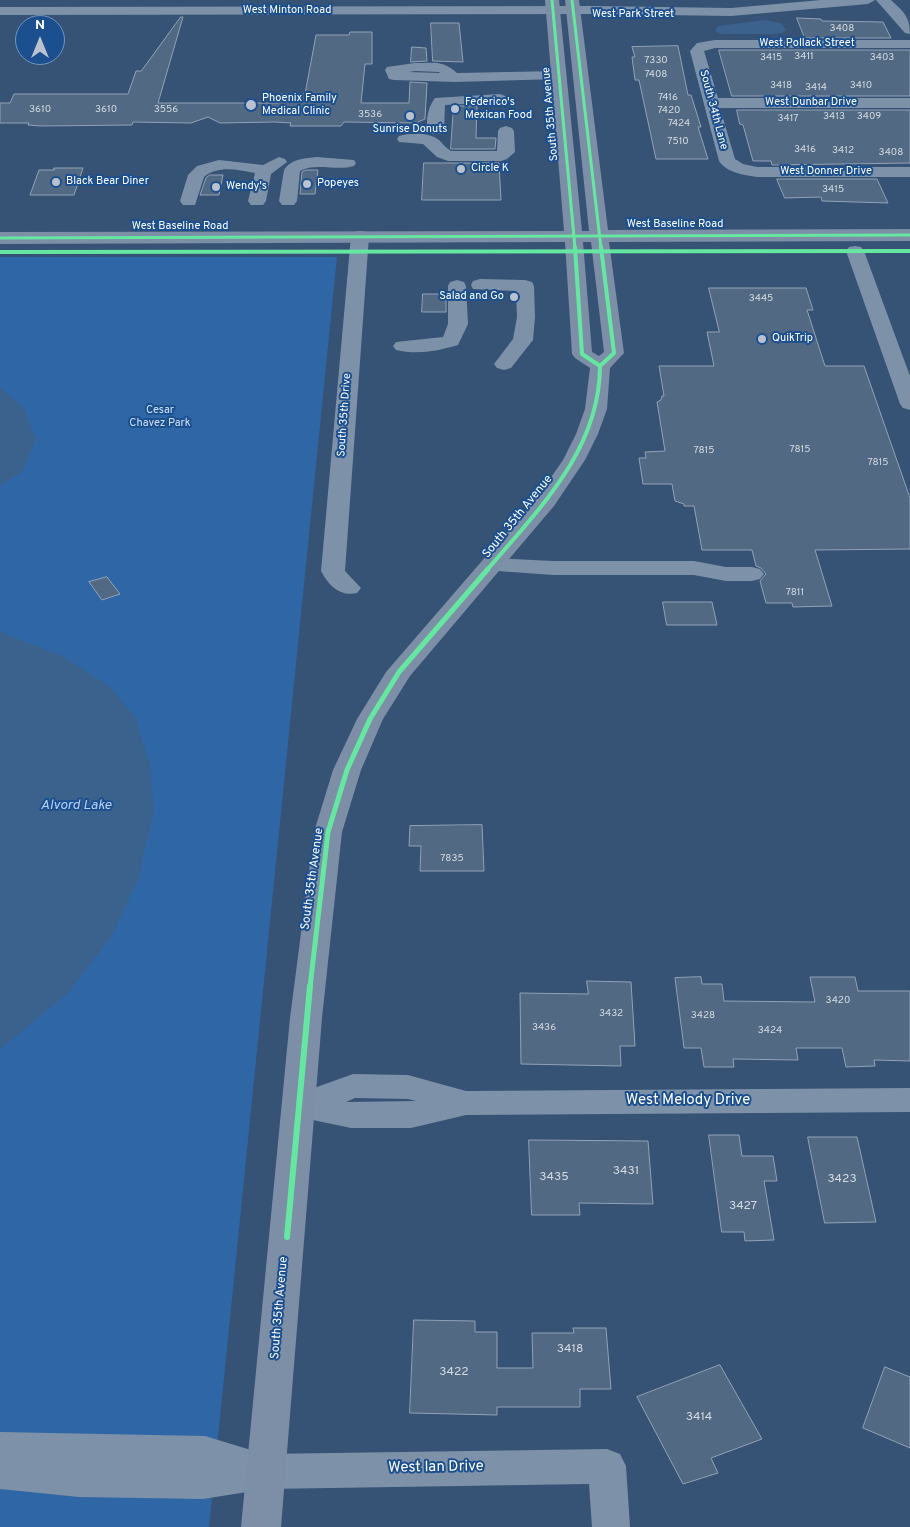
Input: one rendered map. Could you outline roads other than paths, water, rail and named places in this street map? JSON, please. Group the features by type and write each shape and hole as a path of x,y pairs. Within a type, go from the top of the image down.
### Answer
{"main road":[{"name":"South 35th Avenue","path":"261,1527 300,1106 306,1018 328,832 347,770 370,719 399,672 546,501 574,460 587,434 596,409 600,383 600,366 582,354 575,243 552,6"},
{"path":"573,6 614,353 600,366"},
{"path":"558,82 582,89"},
{"name":"West Baseline Road","path":"0,252 143,245 601,243 910,235"},
{"name":"West Baseline Road","path":"360,243 441,236 575,243"},
{"name":"West Baseline Road","path":"0,238 143,245"},
{"path":"822,251 832,245 910,242"},
{"name":"West Baseline Road","path":"601,243 822,251 910,251"}],"street":[{"name":"West Park Street","path":"573,6 590,17 633,13 670,17 688,6 731,12 868,0"},
{"path":"882,0 895,11 910,30"},
{"name":"West Minton Road","path":"0,11 573,6"},
{"name":"West Pollack Street","path":"704,45 910,44"},
{"name":"South 34th Lane","path":"704,45 697,51 727,161 742,170"},
{"path":"452,77 558,82"},
{"path":"436,131 436,107 440,100 500,99"},
{"name":"West Dunbar Drive","path":"711,104 910,104"},
{"path":"405,140 427,141 432,143 441,153 448,156 501,156 507,152 506,131"},
{"path":"257,201 262,175 283,157"},
{"path":"288,201 294,166 307,163 348,163"},
{"path":"189,201 196,175 210,166 232,165 266,170"},
{"name":"West Donner Drive","path":"742,170 910,172"},
{"name":"South 35th Drive","path":"350,588 337,578 333,571 360,243"},
{"path":"855,251 910,404"},
{"path":"403,346 438,345 451,341 458,324 458,286"},
{"path":"480,286 525,286 526,317 523,340 504,364"},
{"path":"492,565 554,568 694,568 726,574 752,574"},
{"name":"West Melody Drive","path":"300,1106 351,1115 411,1115 466,1103 910,1100"},
{"path":"0,1449 205,1454 266,1471"},
{"name":"West Ian Drive","path":"266,1471 607,1466 611,1527"},
{"path":"0,1471 79,1479 195,1481 266,1471"}],"water":[{"path":"764,20 781,23 786,30 782,33 774,34 721,34 715,31 718,26"},
{"path":"0,388 23,407 36,439 22,472 0,485"},
{"name":"Alvord Lake","path":"0,632 62,656 109,686 135,717 150,765 154,811 138,879 111,937 67,994 0,1049"}],"place":[{"name":"Phoenix Family Medical Clinic","path":"251,105"},
{"name":"Federico's Mexican Food","path":"455,109"},
{"name":"Sunrise Donuts","path":"410,116"},
{"name":"Circle K","path":"461,169"},
{"name":"Black Bear Diner","path":"56,182"},
{"name":"Popeyes","path":"307,184"},
{"name":"Wendy's","path":"216,187"},
{"name":"Salad and Go","path":"514,297"},
{"name":"QuikTrip","path":"762,339"}],"park label":[{"name":"Cesar Chavez Park","path":"160,417"}]}
